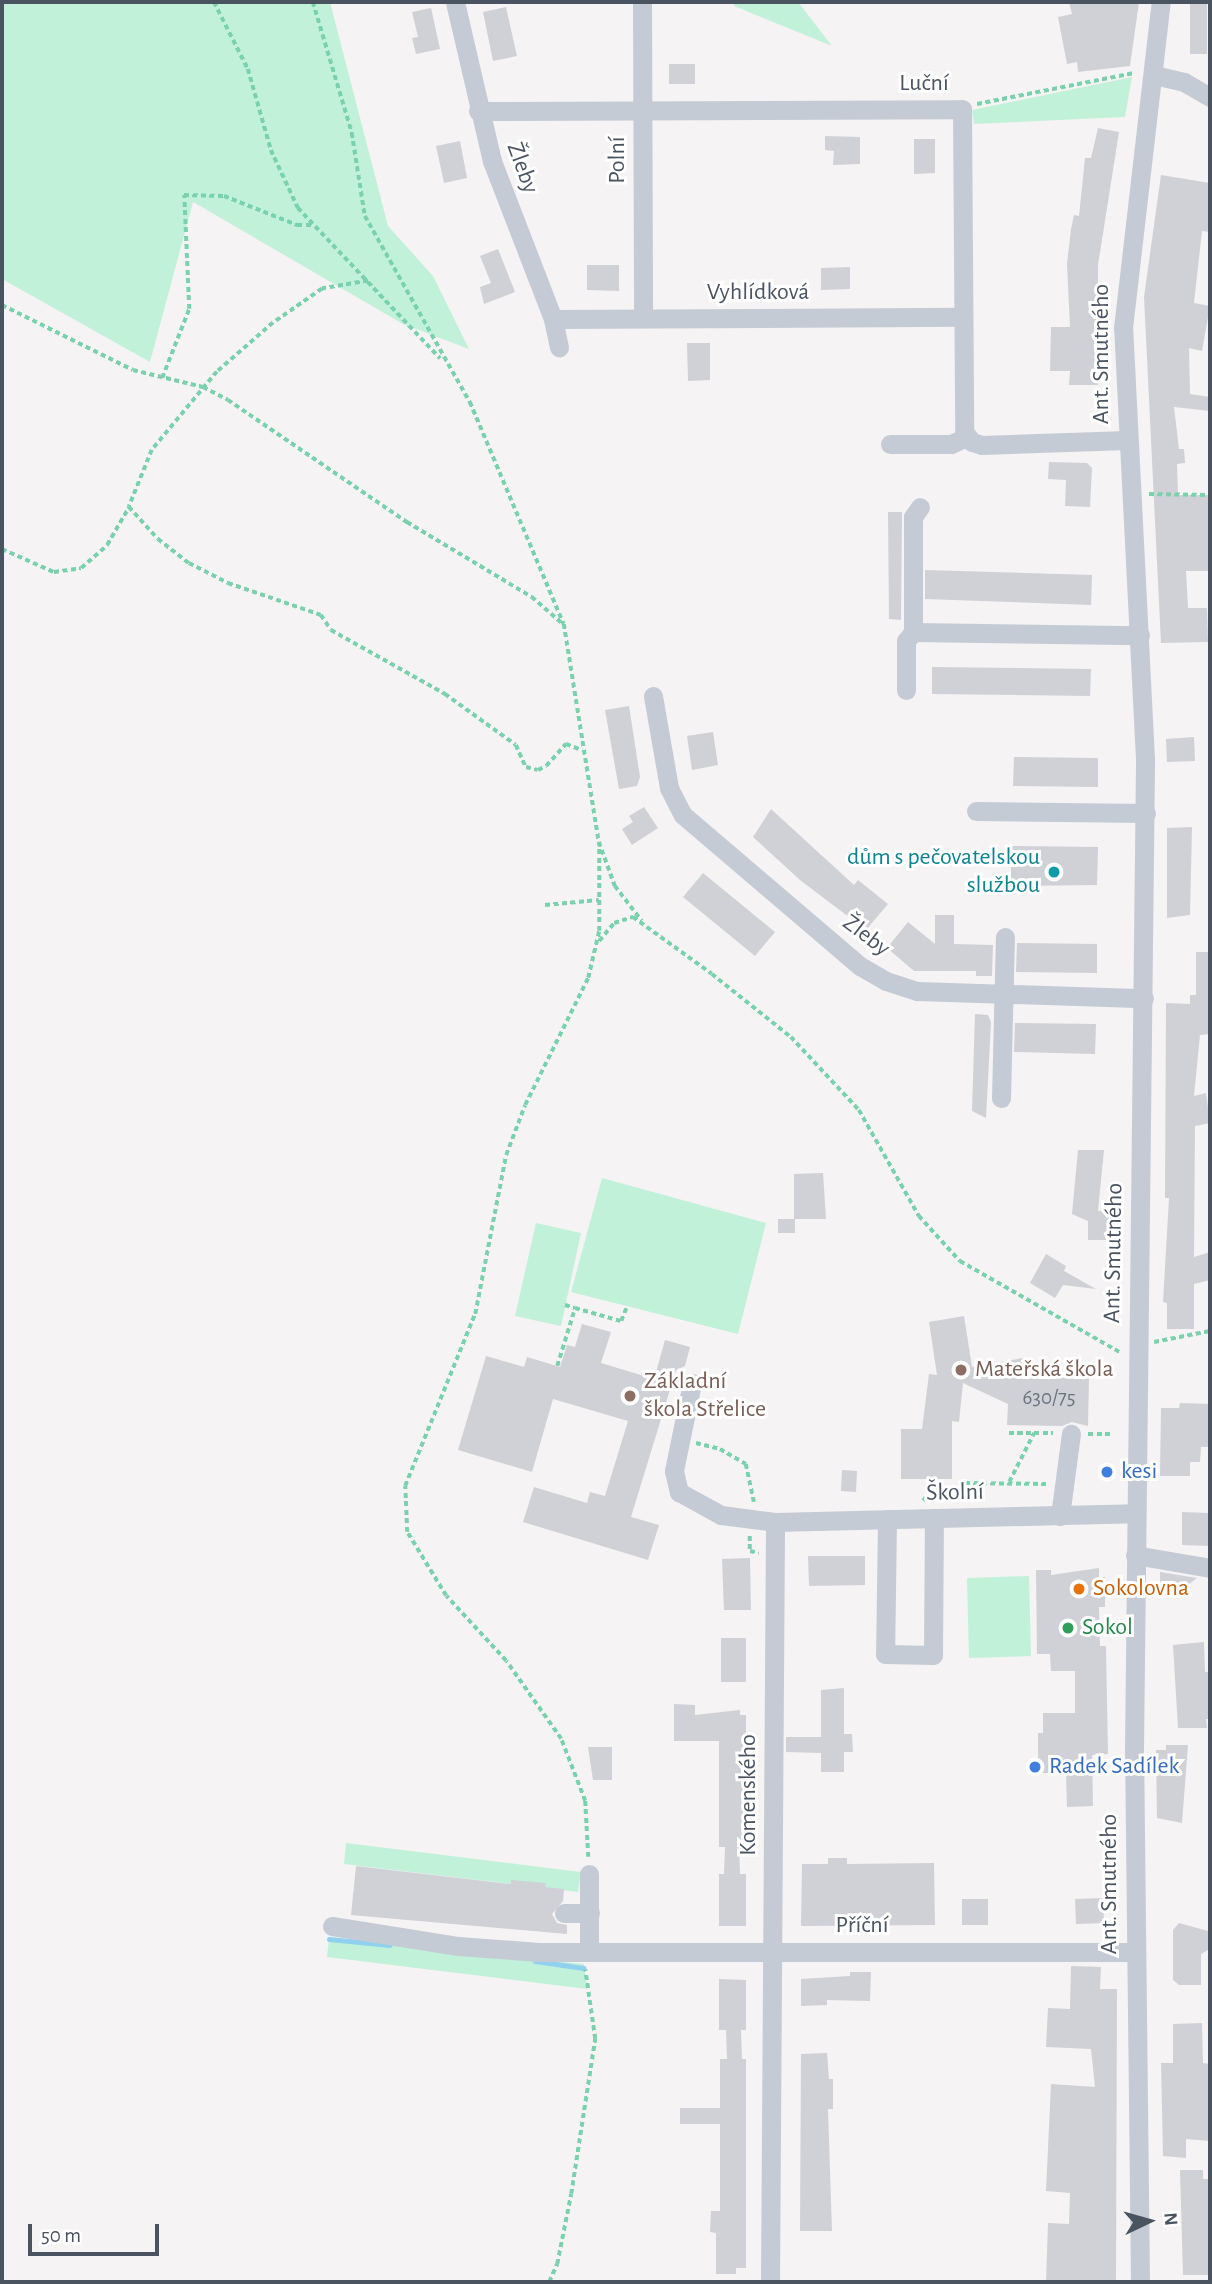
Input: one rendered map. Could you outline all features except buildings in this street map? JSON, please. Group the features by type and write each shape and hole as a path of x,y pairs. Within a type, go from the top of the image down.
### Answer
{"street":[{"name":"Žleby","path":"455,2 478,111 492,161 553,319 559,347"},
{"name":"Polní","path":"642,2 643,317"},
{"name":"Ant. Smutného","path":"1140,2282 1135,1952 1135,1513 1146,813 1140,635 1127,440 1125,302 1145,74 1161,2"},
{"path":"1145,74 1184,82 1210,97"},
{"name":"Luční","path":"478,111 962,109 962,317 967,437"},
{"name":"Vyhlídková","path":"553,319 962,317"},
{"path":"890,444 946,444 967,437 982,445 1127,440"},
{"path":"906,690 906,641 913,632 913,516 920,507"},
{"path":"913,632 1140,635"},
{"name":"Žleby","path":"653,696 669,789 684,815 860,966 886,981 917,991 1144,999"},
{"path":"976,811 1146,813"},
{"path":"1001,1098 1005,937"},
{"path":"692,1383 674,1471 679,1492 721,1515 775,1522"},
{"path":"1060,1516 1071,1434"},
{"name":"Školní","path":"775,1522 1135,1513"},
{"path":"887,1519 885,1654 933,1655 934,1518"},
{"name":"Komenského","path":"770,2282 775,1522"},
{"path":"1136,1555 1210,1568"},
{"path":"589,1874 589,1951"},
{"path":"564,1913 590,1913"},
{"name":"Příční","path":"332,1926 471,1948 589,1951 1135,1952"}],"path":[{"path":"214,2 248,69 271,149 298,208 442,359"},
{"path":"313,2 352,133 365,216 442,359 470,402 564,624 599,842 600,900 597,945 583,989 525,1105 506,1156 475,1314 405,1486 407,1532 420,1554 446,1596 506,1661 561,1739 585,1801 589,1874"},
{"path":"962,109 1145,74"},
{"path":"162,378 189,309 184,195 224,196 297,225 314,224"},
{"path":"2,549 54,572 81,568 107,545 129,507 152,450 203,387 272,323 322,289 368,281"},
{"path":"2,305 133,370 203,387 407,522 532,597 564,624"},
{"path":"1148,494 1210,495"},
{"path":"129,507 158,540 189,564 228,583 321,615 331,631 445,694 516,745 526,767 538,770 546,766 566,744 583,752"},
{"path":"599,842 615,886 642,921 791,1037 859,1110 919,1216 960,1261 1118,1352 1210,1331"},
{"path":"545,905 600,900"},
{"path":"597,945 614,923 628,918 642,921"},
{"path":"565,1305 621,1321 626,1306"},
{"path":"557,1366 575,1308"},
{"path":"1009,1482 1034,1433"},
{"path":"680,1442 720,1449 746,1464 755,1509"},
{"path":"917,1508 927,1495 945,1494 965,1483 1064,1485"},
{"path":"750,1527 750,1550 763,1555"},
{"path":"549,2282 557,2263 571,2194 595,2039 584,1968 589,1951"}],"green space":[{"path":"2,2 330,2 388,226 433,276 469,349 403,324 193,202 150,362 2,279"},
{"path":"734,2 798,2 832,46 734,6"},
{"path":"1132,77 1125,117 974,124 972,110"},
{"path":"602,1178 766,1223 738,1334 571,1292"},
{"path":"536,1223 581,1233 561,1326 515,1316"},
{"path":"1029,1576 1031,1656 969,1658 967,1578"},
{"path":"346,1843 581,1872 578,1892 344,1864"},
{"path":"329,1939 584,1964 587,1989 327,1957"}],"waterway":[{"path":"329,1939 390,1945"},
{"path":"535,1961 584,1968"}],"place":[{"name":"dům s pečovatelskou službou","path":"1054,872"},
{"name":"Mateřská škola","path":"961,1370"},
{"name":"Základní škola Střelice","path":"630,1396"},
{"name":"kesi","path":"1107,1472"},
{"name":"Sokolovna","path":"1079,1589"},
{"name":"Sokol","path":"1068,1628"},
{"name":"Radek Sadílek","path":"1035,1767"}]}
